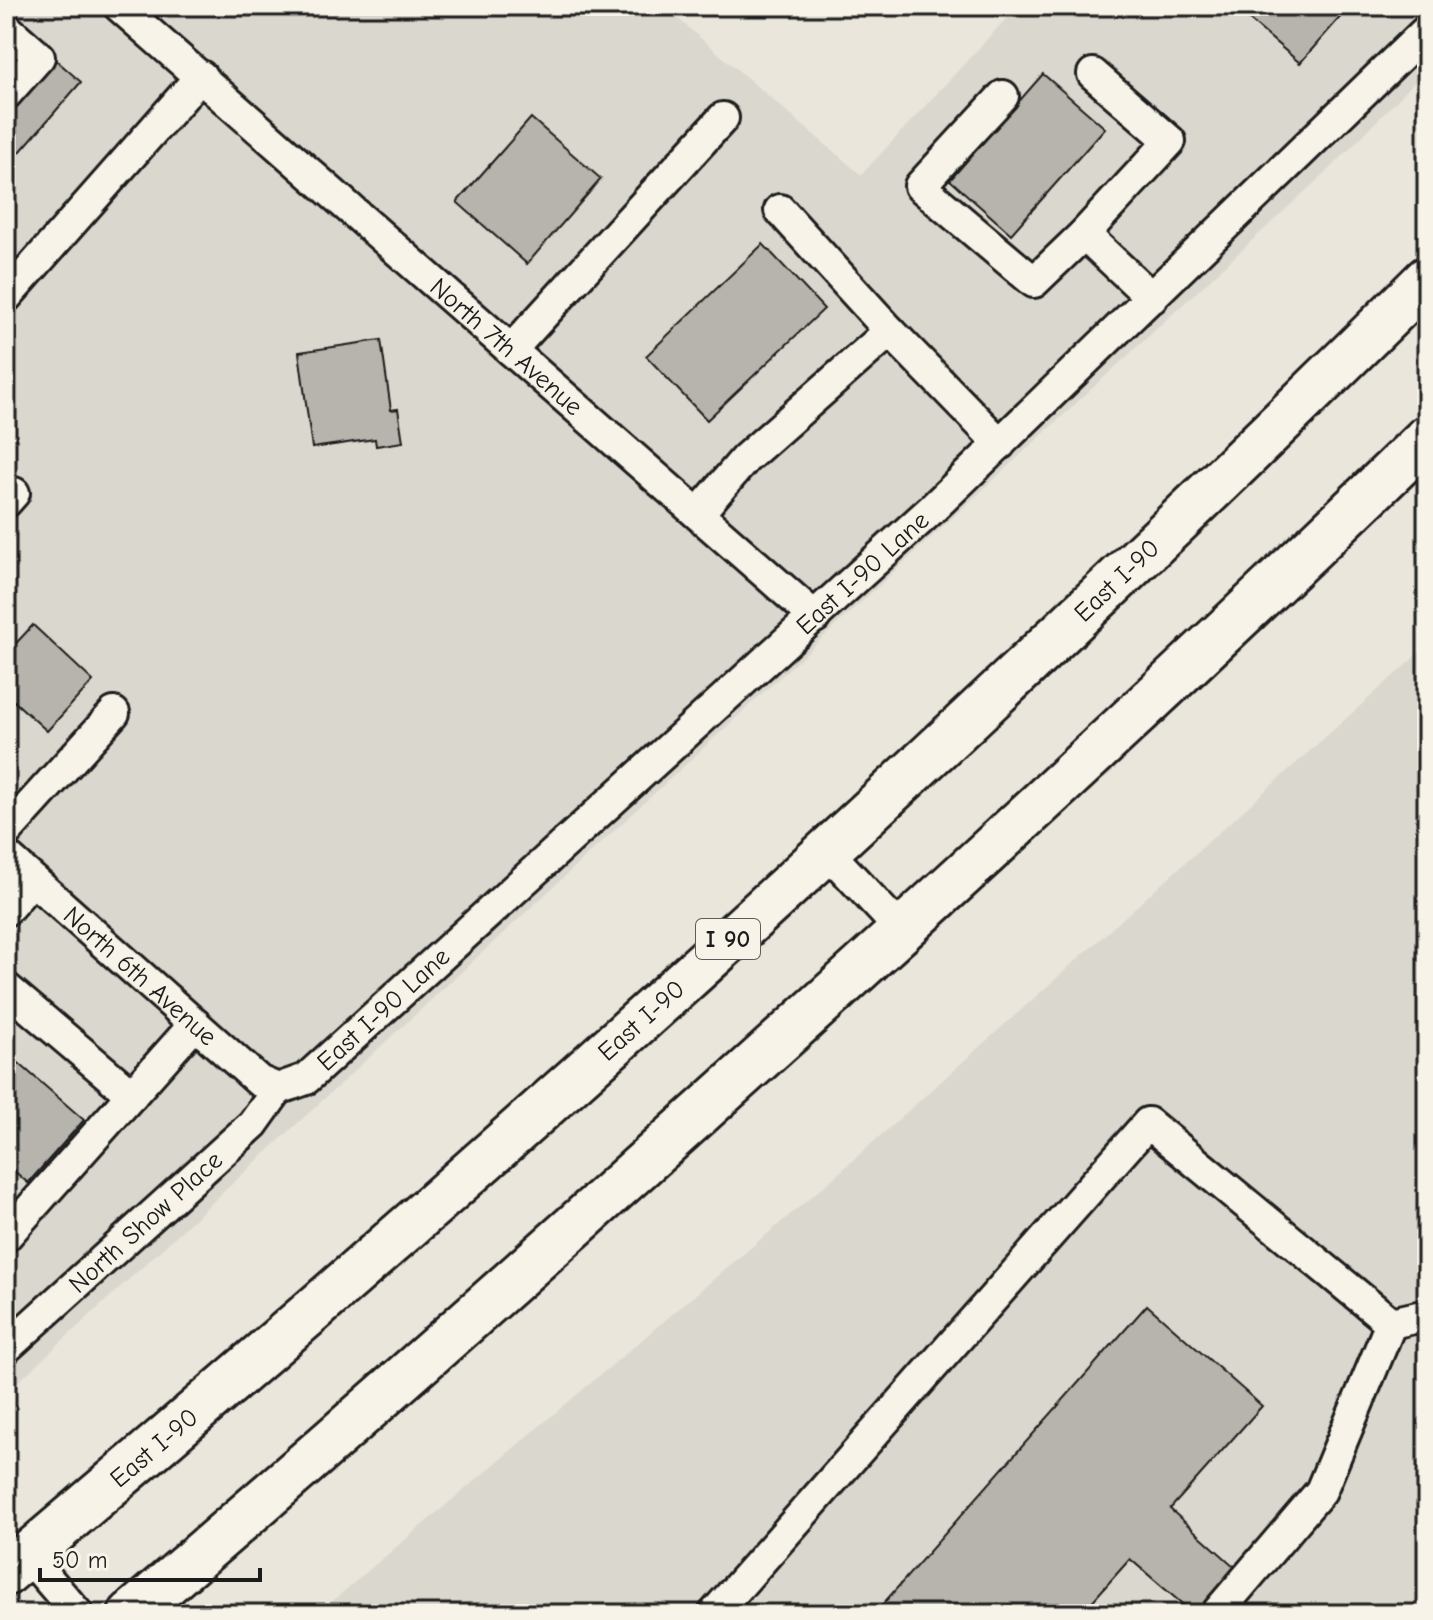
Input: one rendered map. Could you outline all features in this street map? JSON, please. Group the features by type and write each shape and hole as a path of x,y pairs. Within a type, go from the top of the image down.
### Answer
{"highway":[{"path":"1264,440 1427,269"},
{"name":"East I-90","path":"16,1564 461,1179 826,850 1083,613 1427,279"},
{"path":"131,1614 334,1441 902,931 1235,623 1427,438"},
{"path":"1359,504 1427,446"}],"street":[{"name":"North 7th Avenue","path":"119,6 815,617"},
{"path":"6,28 39,57 6,94"},
{"name":"East I-90 Lane","path":"278,1089 306,1079 815,617 1000,444 1427,30"},
{"path":"1003,96 920,186 1034,282 1084,234 1170,141 1093,74"},
{"path":"6,297 201,76"},
{"path":"511,350 723,118"},
{"path":"780,210 890,331 1000,444"},
{"path":"1084,234 1152,298"},
{"path":"698,514 745,459 890,331"},
{"path":"6,832 114,713"},
{"path":"826,850 902,931"},
{"name":"North 6th Avenue","path":"6,856 259,1081 278,1089"},
{"path":"6,910 32,880"},
{"path":"6,988 132,1095"},
{"path":"6,1236 195,1024"},
{"name":"North Show Place","path":"6,1348 253,1124 278,1089"},
{"path":"714,1614 1148,1123 1391,1323"},
{"path":"1391,1323 1427,1315"},
{"path":"1216,1614 1321,1491 1391,1323"},
{"path":"16,1564 78,1614"}],"shaded area":[{"path":"6,6 663,6 861,175 1018,6 1427,6 1427,69 1338,161 6,1393"},
{"path":"1427,646 1427,1614 317,1614 830,1181"}],"building":[{"path":"1233,6 1350,6 1300,63"},
{"path":"56,60 81,82 6,168 6,117"},
{"path":"1043,74 1105,128 1011,234 950,180"},
{"path":"531,118 601,179 527,264 457,202"},
{"path":"763,244 824,309 707,420 646,356"},
{"path":"381,340 391,410 398,409 403,442 376,446 375,439 312,448 299,352"},
{"path":"33,625 93,681 47,731 6,694 6,654"},
{"path":"6,1052 84,1120 28,1183 6,1164"},
{"path":"1147,1305 1262,1406 1170,1509 1235,1567 1194,1614 1130,1559 1081,1614 874,1614"}]}
